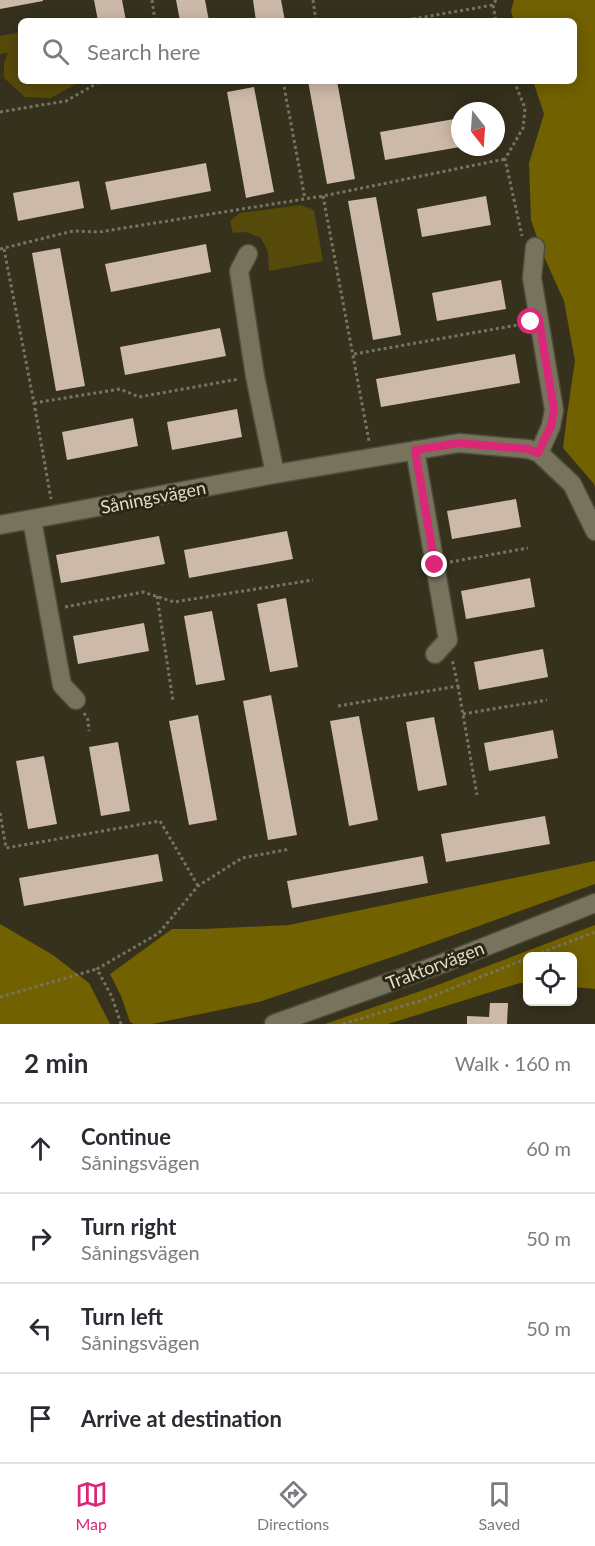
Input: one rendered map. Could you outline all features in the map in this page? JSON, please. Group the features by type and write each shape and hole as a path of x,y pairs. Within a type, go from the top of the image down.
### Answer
{"street":[{"path":"535,247 532,278 554,410 551,426 538,453 572,484 595,531"},
{"path":"249,254 239,271 255,375 275,474"},
{"name":"Såningsvägen","path":"0,525 275,474 459,443 528,449 538,453"},
{"path":"415,450 448,640 435,654"},
{"path":"32,520 62,685 76,700"},
{"name":"Traktorvägen","path":"274,1024 448,961 595,903"}],"path":[{"path":"152,0 155,18"},
{"path":"314,0 316,18"},
{"path":"495,18 493,5 496,0"},
{"path":"418,18 493,5"},
{"path":"0,112 66,101 96,84"},
{"path":"284,84 305,199"},
{"path":"515,84 525,108 523,128 505,159 522,237 535,247"},
{"path":"54,516 34,403 2,249 73,231 99,232 323,196 505,159"},
{"path":"323,196 372,458"},
{"path":"354,354 539,321"},
{"path":"34,403 120,389 138,397 255,375"},
{"path":"435,565 528,548"},
{"path":"48,610 143,592 174,602 313,580"},
{"path":"157,596 172,701"},
{"path":"448,640 477,795"},
{"path":"338,706 458,686"},
{"path":"463,714 547,700"},
{"path":"0,813 6,848 160,821 198,886"},
{"path":"0,997 97,969 159,933 198,886 243,858 290,849"},
{"path":"542,952 595,932"},
{"path":"343,1024 423,1000 523,959"},
{"path":"97,969 112,997 121,1024"}],"shaded area":[{"path":"514,0 595,0 595,488 563,448 575,361 564,301 542,252 531,220 529,163 544,114 534,84 577,84 577,18 513,18 511,11"},
{"path":"18,33 18,84 74,85 51,98 25,97 4,78 4,64 8,53 0,54 0,36"},
{"path":"301,205 314,210 323,261 269,271 268,252 261,238 246,232 233,233 230,221 240,213"},
{"path":"595,861 595,884 259,1002 152,1024 134,1024 130,1022 110,974 172,929 289,925"},
{"path":"0,924 53,955 89,983 110,1024 0,1024"},
{"path":"595,925 595,989 577,987 577,952 524,952"},
{"path":"523,952 523,983 388,1024 325,1024"}],"building":[{"path":"0,0 43,0 43,1 0,9"},
{"path":"94,0 122,0 125,18 97,18"},
{"path":"176,0 205,0 208,18 179,18"},
{"path":"253,0 281,0 284,18 256,18"},
{"path":"309,84 338,84 355,179 327,184"},
{"path":"254,87 274,192 246,198 227,92"},
{"path":"451,120 451,149 385,160 380,132"},
{"path":"206,163 211,191 111,210 105,182"},
{"path":"79,181 84,208 18,221 13,193"},
{"path":"486,196 491,225 422,237 417,209"},
{"path":"376,197 401,335 373,340 348,201"},
{"path":"206,244 211,272 111,292 105,264"},
{"path":"60,248 85,386 56,391 32,253"},
{"path":"501,280 506,309 437,321 432,293"},
{"path":"220,328 226,356 125,375 120,347"},
{"path":"515,354 520,383 381,407 376,379"},
{"path":"237,409 242,437 172,450 167,422"},
{"path":"133,418 138,446 67,460 62,432"},
{"path":"516,499 521,527 452,539 447,511"},
{"path":"287,531 293,559 189,578 184,550"},
{"path":"159,536 165,564 61,583 56,555"},
{"path":"530,578 535,607 466,619 461,591"},
{"path":"286,598 298,667 270,672 257,604"},
{"path":"212,611 225,680 196,685 184,616"},
{"path":"144,623 149,651 78,664 73,636"},
{"path":"543,649 548,677 479,690 474,662"},
{"path":"271,695 297,835 268,840 243,701"},
{"path":"198,715 217,820 189,825 169,721"},
{"path":"359,716 378,820 349,826 330,721"},
{"path":"434,717 447,785 418,791 406,722"},
{"path":"553,730 558,758 489,771 484,743"},
{"path":"118,742 130,811 101,816 89,747"},
{"path":"44,756 57,824 28,829 16,761"},
{"path":"545,816 550,844 446,862 441,834"},
{"path":"158,854 163,881 24,906 19,878"},
{"path":"423,856 428,883 292,908 287,881"},
{"path":"490,1003 508,1003 507,1024 467,1024 467,1016 489,1017"}],"route":[{"path":"435,565 415,450 459,443 528,449 538,453 551,426 554,410 539,321 531,322"}]}
